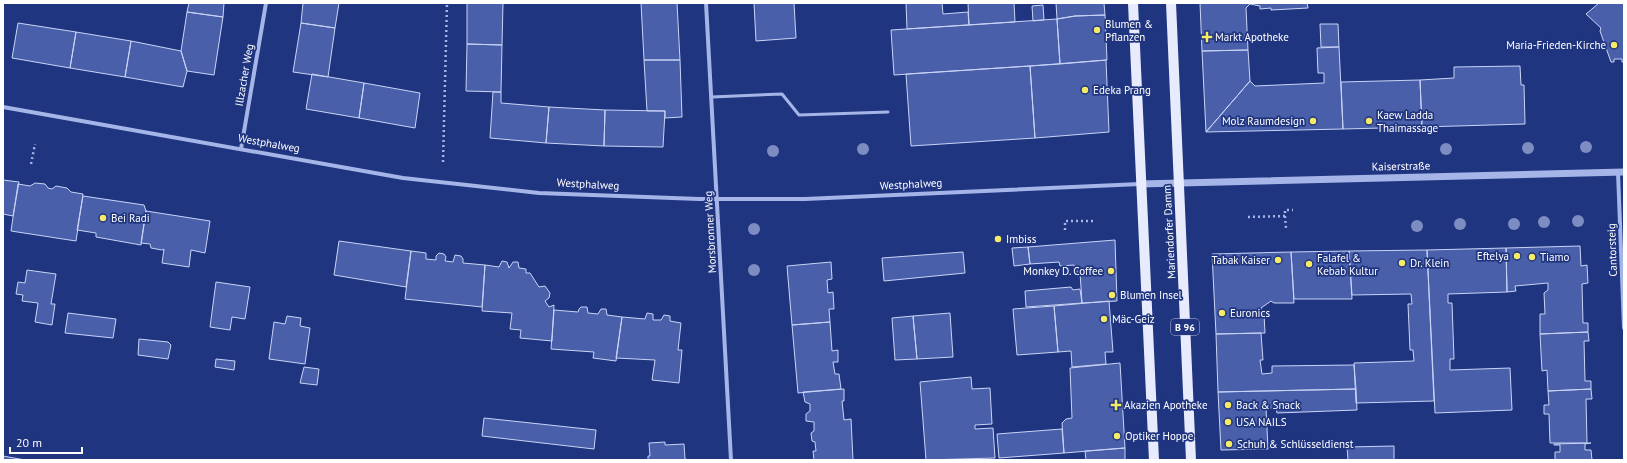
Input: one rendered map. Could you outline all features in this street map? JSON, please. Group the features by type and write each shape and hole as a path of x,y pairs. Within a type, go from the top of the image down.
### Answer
{"main road":[{"path":"1133,3 1140,184 1154,460"},
{"name":"Mariendorfer Damm","path":"1170,3 1191,460"}],"street":[{"name":"Illzacher Weg","path":"240,149 266,3"},
{"name":"Morsbronner Weg","path":"706,3 731,460"},
{"name":"Westphalweg","path":"3,107 403,178 476,187 610,197 717,199 874,197 993,190 1179,183"},
{"name":"Kaiserstraße","path":"1179,183 1621,172"},
{"name":"Cantorsteig","path":"1621,172 1624,328"}],"lane":[{"path":"712,97 782,94 800,115 888,112"}],"path":[{"path":"443,162 447,3"},
{"path":"31,164 35,144"},
{"path":"1286,228 1285,210 1293,210"},
{"path":"1248,217 1285,216"},
{"path":"1065,230 1065,221 1093,221"}],"building":[{"path":"189,3 224,3 223,17 187,12"},
{"path":"303,3 339,3 335,28 301,23"},
{"path":"467,3 503,3 502,45 467,44"},
{"path":"641,3 677,3 680,60 644,60"},
{"path":"754,3 794,3 796,38 756,41"},
{"path":"906,3 942,3 943,14 968,12 969,25 907,29"},
{"path":"968,3 1014,3 1015,22 969,25"},
{"path":"1056,3 1104,3 1105,15 1075,16 1057,19"},
{"path":"1200,3 1307,3 1308,8 1271,10 1271,8 1260,9 1260,6 1250,4 1246,8 1248,50 1202,51"},
{"name":"Maria-Frieden-Kirche","path":"1599,3 1624,3 1624,62 1622,62 1622,59 1614,59 1614,62 1611,62 1600,31 1601,28 1586,14"},
{"path":"1043,5 1044,20 1033,21 1032,6"},
{"path":"187,12 223,17 214,75 187,71 181,51"},
{"path":"1105,15 1107,60 1060,64 1057,19 1075,16"},
{"path":"1057,19 1060,64 894,75 891,30"},
{"path":"18,23 76,32 70,68 12,58"},
{"path":"301,23 335,28 328,77 293,72"},
{"path":"1320,24 1338,24 1339,47 1321,47"},
{"path":"76,32 131,41 125,77 70,68"},
{"path":"131,41 181,51 187,71 183,87 125,77"},
{"path":"467,44 502,45 501,92 466,91"},
{"path":"1339,47 1343,129 1206,132 1250,81 1255,86 1324,83 1324,73 1318,73 1317,48"},
{"path":"1248,50 1250,81 1206,132 1202,51"},
{"path":"644,60 680,60 682,117 665,118 665,111 647,111"},
{"path":"1106,60 1109,132 1035,138 1030,66"},
{"path":"1030,66 1035,138 911,146 906,74"},
{"path":"1520,66 1521,85 1524,85 1525,124 1422,127 1420,80 1454,78 1454,67"},
{"path":"312,74 364,83 359,118 306,109"},
{"path":"1420,80 1422,127 1343,129 1341,82"},
{"path":"364,83 420,93 415,128 359,118"},
{"path":"493,92 501,92 501,103 549,107 546,143 490,138"},
{"path":"549,107 605,110 604,146 546,143"},
{"path":"605,110 665,111 663,147 604,146"},
{"path":"3,180 19,182 13,216 3,214"},
{"path":"35,183 45,184 48,188 52,189 56,186 67,188 71,192 83,194 76,241 11,231 18,184 30,186"},
{"path":"83,196 144,205 146,211 141,245 96,237 96,233 77,230"},
{"path":"146,211 210,221 205,253 191,250 189,267 162,263 164,249 151,248 150,244 141,243"},
{"path":"1115,240 1117,301 1082,303 1080,272 1075,272 1074,265 1060,266 1059,262 1030,264 1028,247"},
{"path":"339,241 411,251 406,287 334,275"},
{"path":"1580,246 1581,266 1587,265 1588,283 1582,284 1583,323 1588,323 1588,332 1540,334 1540,314 1545,314 1544,293 1548,290 1548,283 1515,286 1516,291 1507,292 1506,248"},
{"path":"1028,247 1030,264 1014,266 1012,248"},
{"path":"1506,248 1507,292 1448,294 1448,303 1452,303 1454,359 1450,359 1450,370 1510,368 1512,410 1435,413 1427,250"},
{"path":"1427,250 1434,401 1356,403 1354,363 1414,361 1413,350 1410,350 1408,304 1412,304 1411,294 1352,295 1349,251"},
{"path":"411,251 426,253 426,259 436,260 436,256 439,253 444,254 446,257 445,261 453,262 455,255 461,256 463,263 485,265 482,307 405,299"},
{"path":"1349,251 1352,299 1294,299 1291,252"},
{"path":"963,252 965,273 884,281 882,258"},
{"path":"1291,252 1294,303 1274,303 1271,301 1261,308 1261,312 1264,314 1265,333 1216,334 1212,254"},
{"path":"502,261 507,262 509,268 513,262 518,262 519,268 526,269 526,273 530,273 539,287 545,286 550,293 549,298 545,301 549,307 554,305 552,341 520,338 521,330 510,329 512,313 482,311 485,265 499,267"},
{"path":"831,262 832,279 827,280 828,293 833,292 834,309 829,309 830,322 792,325 787,266"},
{"path":"27,270 56,274 51,304 55,304 52,325 35,322 38,303 22,301 23,295 16,294 18,282 25,283"},
{"path":"216,282 250,287 245,319 232,317 230,330 210,327"},
{"path":"1071,287 1073,290 1080,289 1082,303 1026,307 1025,291"},
{"path":"1109,301 1113,352 1105,352 1106,364 1072,367 1071,351 1058,352 1054,306"},
{"path":"1054,306 1058,352 1017,355 1013,309"},
{"path":"581,307 587,307 588,313 598,314 601,309 606,309 607,315 622,317 616,361 593,358 594,352 551,349 554,310 578,312"},
{"path":"68,313 116,319 113,338 65,333"},
{"path":"647,313 653,314 653,320 661,320 664,315 670,316 670,321 681,323 678,350 682,350 679,383 652,380 655,360 616,358 622,317 645,319"},
{"path":"950,313 953,357 917,359 913,316"},
{"path":"287,316 301,318 300,326 310,328 305,364 269,359 274,322 285,324"},
{"path":"913,316 917,359 895,360 892,318"},
{"path":"830,322 832,351 838,350 838,362 833,362 835,374 839,374 841,389 798,393 792,325"},
{"path":"1588,332 1589,341 1584,341 1585,381 1591,381 1591,389 1548,391 1547,370 1542,371 1540,334"},
{"path":"1261,333 1263,360 1260,360 1262,374 1272,373 1272,366 1354,365 1356,389 1218,392 1216,334"},
{"path":"139,339 168,342 171,345 168,359 138,355"},
{"path":"216,359 235,361 234,370 215,367"},
{"path":"1120,363 1125,448 1064,453 1062,423 1066,419 1072,418 1070,368"},
{"path":"304,367 319,369 317,385 300,383"},
{"path":"971,377 972,389 990,388 992,424 975,425 975,429 993,428 995,458 926,460 920,382"},
{"path":"844,389 844,401 842,401 844,420 851,419 853,460 814,460 813,451 816,451 815,442 812,441 811,433 814,431 814,422 806,421 806,414 810,411 810,404 805,402 803,392"},
{"path":"1356,389 1357,410 1277,413 1276,408 1266,408 1268,449 1221,450 1218,392"},
{"path":"1591,389 1592,399 1586,399 1587,443 1550,443 1549,414 1544,414 1544,405 1549,405 1548,391"},
{"path":"484,418 596,430 594,449 482,436"},
{"path":"1062,429 1064,453 999,458 997,434"},
{"path":"665,442 665,445 684,444 685,459 689,460 648,460 648,456 650,456 649,443"},
{"path":"1591,443 1585,444 1585,450 1591,450 1592,460 1555,460 1555,452 1560,452 1560,445 1554,444"},
{"path":"1394,446 1394,460 1348,460 1347,447"},
{"path":"1125,448 1125,460 1086,460 1085,451"},
{"path":"3,456 25,460 3,460"}],"place":[{"name":"Blumen & Pflanzen","path":"1097,30"},
{"name":"Markt Apotheke","path":"1207,37"},
{"name":"Maria-Frieden-Kirche","path":"1614,45"},
{"name":"Edeka Prang","path":"1085,90"},
{"name":"Molz Raumdesign","path":"1313,121"},
{"name":"Kaew Ladda Thaimassage","path":"1369,121"},
{"name":"Bei Radi","path":"103,218"},
{"name":"Imbiss","path":"998,239"},
{"name":"Eftelya","path":"1517,256"},
{"name":"Tiamo","path":"1532,257"},
{"name":"Tabak Kaiser","path":"1278,260"},
{"name":"Dr. Klein","path":"1402,263"},
{"name":"Falafel & Kebab Kultur","path":"1309,264"},
{"name":"Monkey D. Coffee","path":"1111,271"},
{"name":"Blumen Insel","path":"1112,295"},
{"name":"Euronics","path":"1222,313"},
{"name":"Mäc-Geiz","path":"1104,319"},
{"name":"Akazien Apotheke","path":"1116,405"},
{"name":"Back & Snack","path":"1228,405"},
{"name":"USA NAILS","path":"1228,422"},
{"name":"Optiker Hoppe","path":"1117,436"},
{"name":"Schuh & Schlüsseldienst","path":"1229,444"}]}
